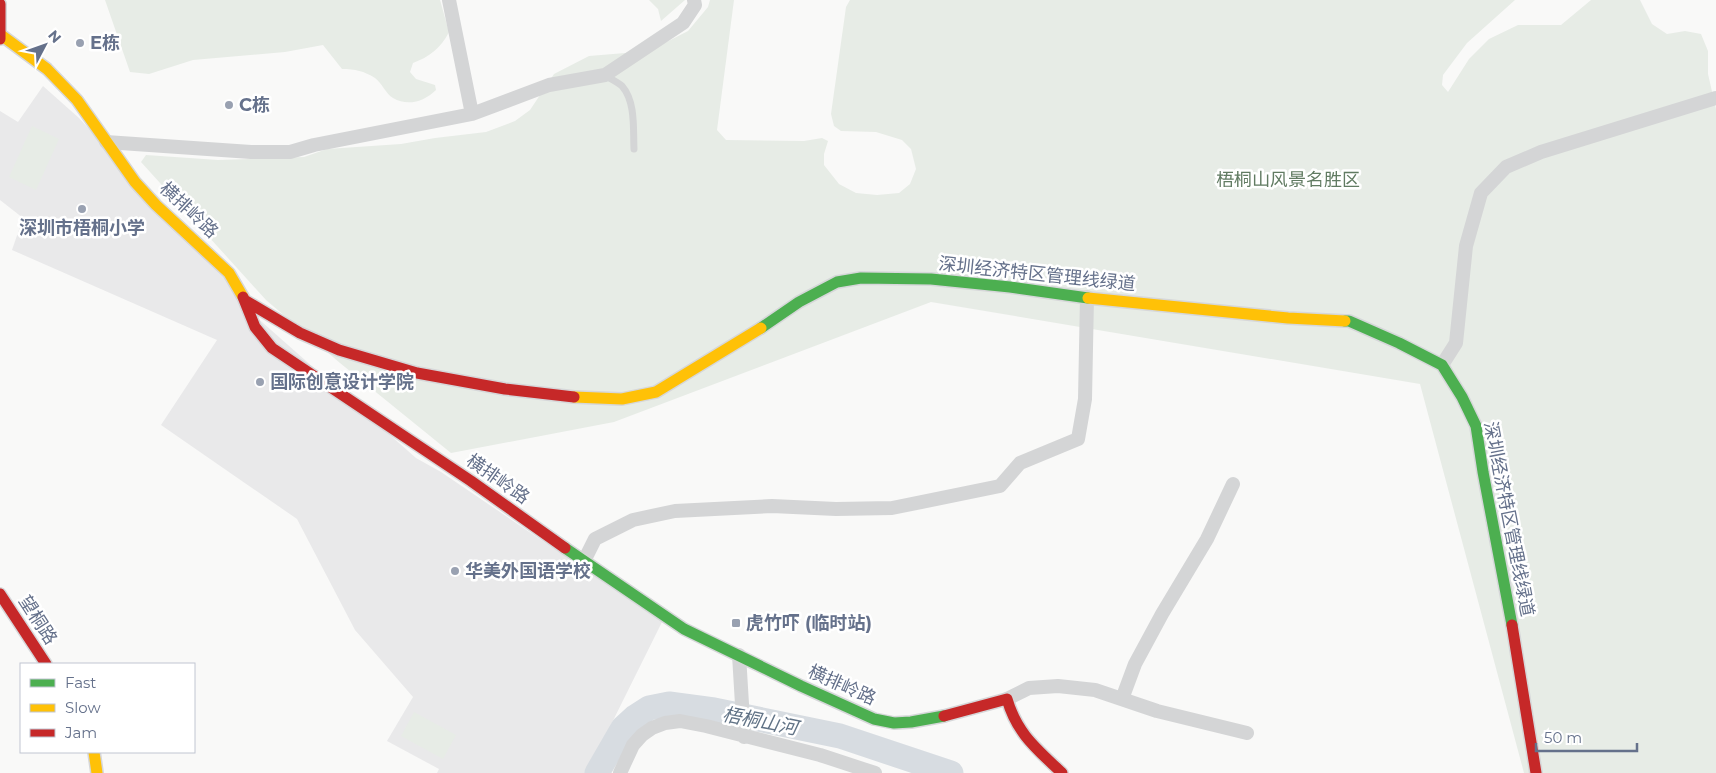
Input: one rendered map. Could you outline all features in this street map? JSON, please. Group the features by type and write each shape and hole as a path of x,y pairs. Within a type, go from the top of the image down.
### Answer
{"street":[{"path":"449,0 472,114"},
{"path":"106,142 251,152 290,152 314,145 472,114 549,85 605,75 683,22 695,5 694,0"},
{"path":"0,4 0,37"},
{"name":"横排岭路","path":"0,37 47,69 77,100 135,182 156,205 229,273 246,301 255,327 272,348 471,481 684,629 874,719 894,723 911,722 943,716 1007,699"},
{"path":"1442,365 1456,343 1466,246 1481,193 1506,167 1540,152 1716,98"},
{"name":"深圳经济特区管理线绿道","path":"246,301 300,333 339,350 417,373 506,389 571,397 622,399 656,392 755,332 799,302 837,282 861,278 931,279 1087,298 1288,318 1349,321 1442,365 1462,397 1476,426 1536,773"},
{"path":"584,561 595,540 633,520 675,511 772,506 836,509 892,508 1000,486 1020,463 1078,439 1086,399 1087,298"},
{"path":"1122,699 1135,664 1162,614 1208,539 1233,484"},
{"name":"望桐路","path":"0,594 45,663"},
{"path":"739,655 744,737"},
{"path":"1062,773 1022,736 1010,716 1007,699 1028,688 1058,686 1095,690 1157,711 1247,733"},
{"path":"620,773 633,745 652,728 665,723 680,721 820,755 875,773"},
{"path":"94,753 97,773"}],"lane":[{"path":"605,75 621,86 629,98 633,122 634,149"}],"shaded area":[{"path":"43,86 79,118 223,274 245,307 416,458 441,472 662,622 587,773 437,773 439,769 387,741 413,697 355,630 297,519 161,425 217,340 12,250 23,218 0,200 0,111 18,122"}],"green space":[{"path":"105,0 440,0 449,32 434,51 413,63 410,72 416,79 435,85 436,90 422,100 404,102 393,98 371,76 351,69 342,69 323,45 285,52 193,60 149,74 130,72"},
{"path":"649,0 685,0 661,21 658,9"},
{"name":"梧桐山风景名胜区","path":"710,0 734,0 717,130 726,140 804,141 822,138 828,141 824,154 824,165 839,184 856,193 877,195 899,193 910,184 916,169 911,149 902,140 876,132 841,131 834,126 831,114 846,7 850,0 1515,0 1467,43 1443,75 1442,85 1448,92 1469,59 1489,39 1518,25 1561,25 1591,0 1640,0 1652,24 1667,34 1685,31 1701,34 1708,51 1708,74 1716,109 1716,773 1524,773 1420,384 931,302 614,422 451,453 266,300 141,162 146,155 218,160 304,157 327,149 401,144 486,132 515,121 530,110 554,74 589,56 649,51 688,31 708,7"},
{"path":"32,126 59,139 36,190 9,177"},
{"path":"414,712 456,735 443,759 401,736"}],"waterway":[{"name":"梧桐山河","path":"597,773 623,728 649,708 669,704 714,710 840,736 951,773"}],"traffic: fast":[{"path":"761,328 799,302 837,282 861,278 931,279 1010,287 1088,298"},
{"path":"1345,321 1349,321 1399,343 1442,365 1462,397 1476,426 1512,625"},
{"path":"565,548 684,629 874,719 894,723 944,716"}],"traffic: slow":[{"path":"1,35 47,69 77,100 135,182 156,205 229,273 243,297"},
{"path":"1088,298 1288,318 1345,321"},
{"path":"574,397 622,399 656,392 761,328"},
{"path":"94,753 97,773"}],"traffic: jam":[{"path":"0,4 0,39"},
{"path":"243,297 255,327 272,348 471,481 565,548"},
{"path":"246,301 300,333 339,350 417,373 505,389 574,397"},
{"path":"0,594 45,663"},
{"path":"1512,625 1536,773"},
{"path":"944,716 1007,699 1016,722 1022,731 1036,748 1062,773"}],"place":[{"name":"E栋","path":"80,43"},
{"name":"C栋","path":"229,105"},
{"name":"深圳市梧桐小学","path":"82,209"},
{"name":"国际创意设计学院","path":"260,382"},
{"name":"华美外国语学校","path":"455,571"},
{"name":"虎竹吓 (临时站)","path":"736,623"}]}
